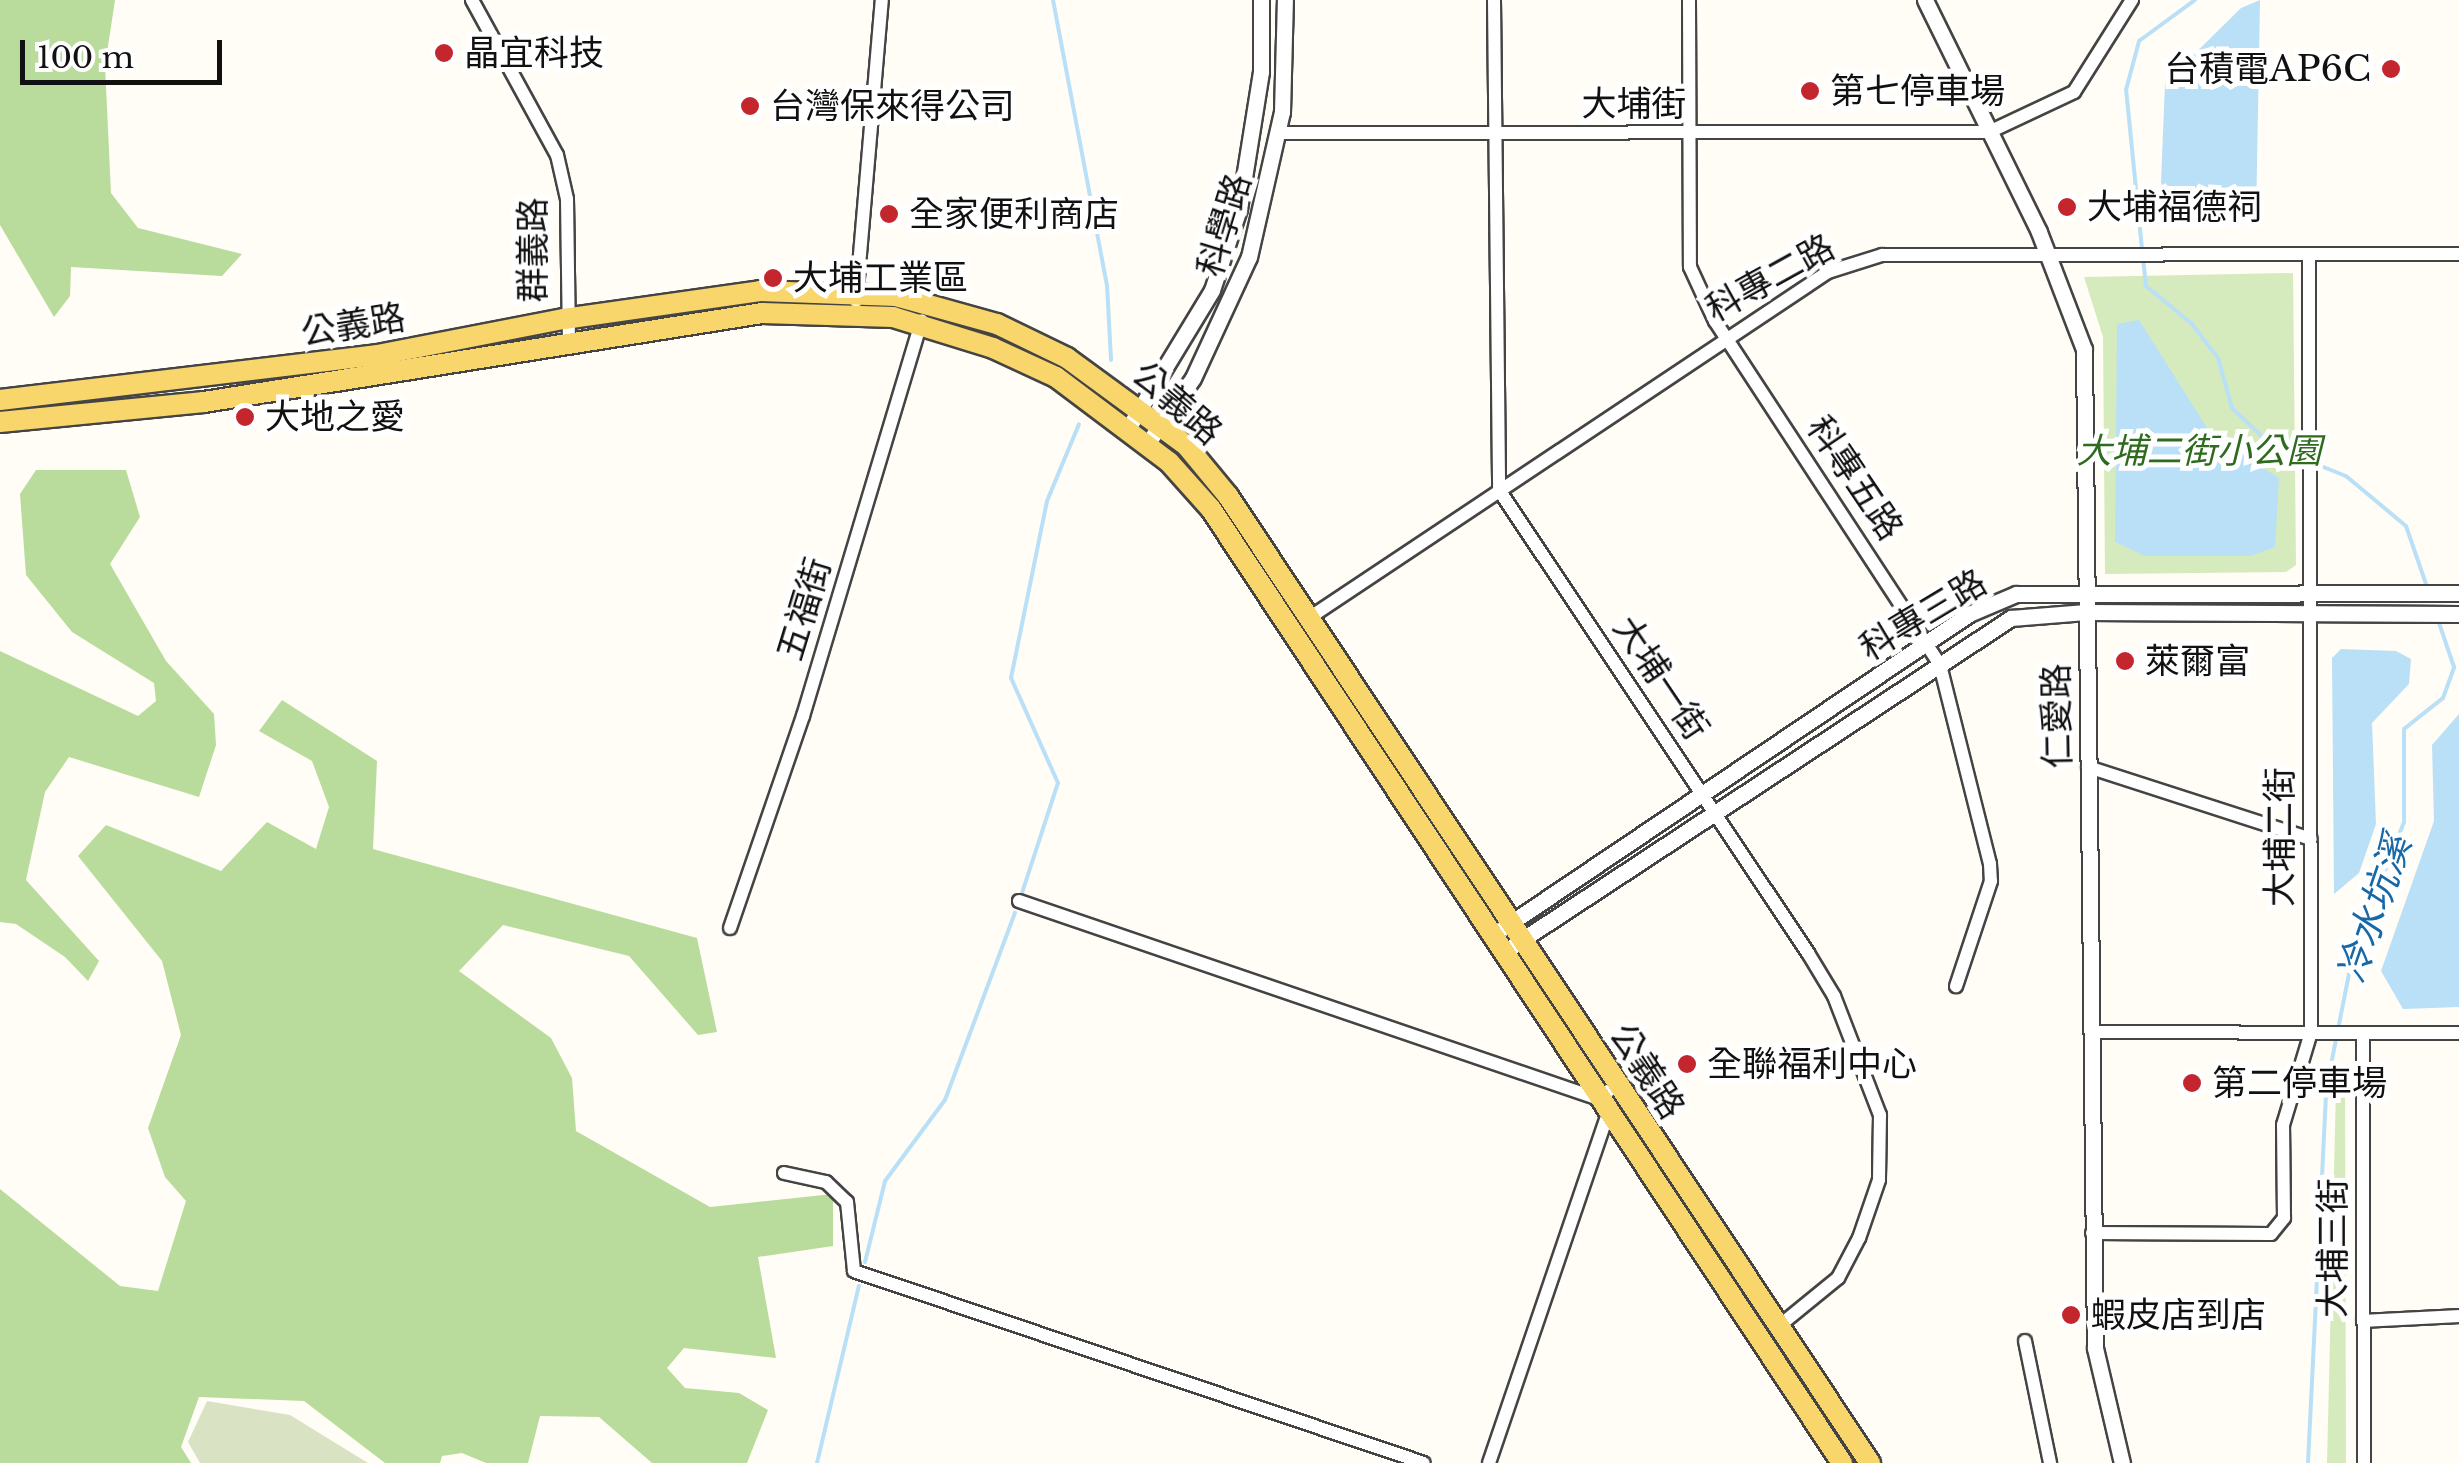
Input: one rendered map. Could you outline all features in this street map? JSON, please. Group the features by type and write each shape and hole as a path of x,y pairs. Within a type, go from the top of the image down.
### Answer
{"main road":[{"name":"公義路","path":"0,400 378,356 564,319 760,291 857,292 927,304 997,324 1067,358 1186,445 1228,496 1455,832 1602,1106 1842,1463"},
{"name":"公義路","path":"0,422 204,402 762,313 854,314 921,326 1056,377 1147,444 1211,508 1416,820 1509,936 1617,1086 1870,1463"}],"street":[{"name":"群義路","path":"472,0 557,155 567,199 564,319 568,343"},
{"path":"854,314 882,0"},
{"name":"科學路","path":"1127,430 1212,290 1240,209 1258,92 1261,0"},
{"name":"科學路","path":"1147,444 1162,428 1230,307 1269,189 1279,133 1284,0"},
{"path":"1494,0 1499,490"},
{"name":"科專五路","path":"1689,0 1690,266 1724,336 1940,665 1990,864 1990,881 1956,986"},
{"name":"仁愛路","path":"1925,0 2049,257 2084,349 2095,1348 2122,1463"},
{"path":"1989,132 2074,92 2132,0"},
{"name":"大埔街","path":"1279,133 1989,132"},
{"name":"大埔二街","path":"2092,1234 2270,1234 2284,1218 2283,1125 2316,1033 2310,838 2310,254"},
{"name":"科專二路","path":"1312,616 1724,336 1828,272 1882,255 2459,254"},
{"name":"五福街","path":"730,928 803,716 927,304"},
{"name":"大埔一街","path":"1499,490 1716,811 1834,996 1882,1132 1879,1180 1845,1265 1778,1327"},
{"name":"科專三路","path":"1509,936 1928,642 2016,594 2459,593"},
{"name":"科專三路","path":"1509,936 1716,811 2011,618 2086,612 2454,614"},
{"path":"2088,767 2310,838"},
{"path":"1416,820 1455,832"},
{"path":"1019,902 1602,1106"},
{"path":"2094,1032 2459,1033"},
{"name":"大埔三街","path":"2357,1032 2364,1463"},
{"path":"1602,1106 1617,1086"},
{"path":"1489,1463 1602,1106 1617,1086"},
{"path":"784,1173 826,1182 846,1202 854,1272 1424,1463"},
{"path":"2363,1321 2459,1316"},
{"path":"2025,1341 2050,1463"}],"green space":[{"path":"0,0 115,0 105,66 111,193 138,228 242,254 222,276 71,267 70,296 54,317 0,225"},
{"name":"大埔二街小公園","path":"2293,273 2296,565 2286,572 2105,574 2103,337 2084,277"},
{"path":"36,470 126,470 140,517 110,564 166,661 214,714 216,745 199,797 69,757 45,792 26,880 99,961 88,981 65,957 16,924 0,922 0,651 138,716 156,701 154,683 72,632 26,575 20,494"},
{"path":"282,700 377,761 373,849 697,938 717,1032 698,1035 629,956 503,925 459,971 551,1038 572,1078 576,1131 710,1207 833,1194 833,1246 758,1257 776,1358 684,1348 667,1368 685,1388 739,1393 768,1410 747,1463 652,1463 599,1417 540,1416 528,1463 486,1463 462,1453 442,1456 440,1463 385,1463 304,1401 199,1397 181,1447 191,1463 0,1463 0,1189 120,1286 158,1291 186,1201 165,1177 148,1128 181,1035 162,961 78,856 106,825 221,871 267,822 316,849 329,807 312,761 259,731"},
{"path":"2345,1079 2346,1463 2327,1463 2336,1088"},
{"path":"207,1401 290,1415 368,1463 200,1463 188,1442"}],"water":[{"path":"2260,0 2256,218 2211,221 2176,212 2161,183 2165,83 2241,8"},
{"path":"2139,320 2211,434 2279,478 2275,547 2250,556 2145,556 2115,542 2117,324"},
{"path":"2341,649 2396,651 2411,659 2409,684 2372,723 2376,824 2359,873 2334,894 2332,658"},
{"path":"2459,714 2459,1007 2403,1009 2381,971 2434,821 2432,745"}],"waterway":[{"path":"1053,0 1107,285 1111,360"},
{"name":"冷水坑溪","path":"2142,249 2126,90 2139,41 2195,0"},
{"name":"冷水坑溪","path":"2143,258 2146,286 2192,324 2218,358 2232,408 2273,447 2307,460"},
{"path":"1022,893 1058,783 1011,678 1047,501 1079,424"},
{"name":"冷水坑溪","path":"2316,464 2346,476 2406,526 2427,587"},
{"name":"冷水坑溪","path":"2308,1463 2326,1090 2354,949 2404,822 2404,729 2443,698 2454,667 2438,620"},
{"path":"865,1262 885,1181 945,1100 1015,913"},
{"path":"817,1463 859,1286"}],"place":[{"name":"晶宜科技","path":"444,53"},
{"name":"台積電AP6C","path":"2391,69"},
{"name":"第七停車場","path":"1810,91"},
{"name":"台灣保來得公司","path":"750,106"},
{"name":"大埔福德祠","path":"2067,207"},
{"name":"全家便利商店","path":"889,214"},
{"name":"大埔工業區","path":"773,278"},
{"name":"大地之愛","path":"245,417"},
{"name":"萊爾富","path":"2125,661"},
{"name":"全聯福利中心","path":"1687,1064"},
{"name":"第二停車場","path":"2192,1083"},
{"name":"蝦皮店到店","path":"2071,1315"}]}
